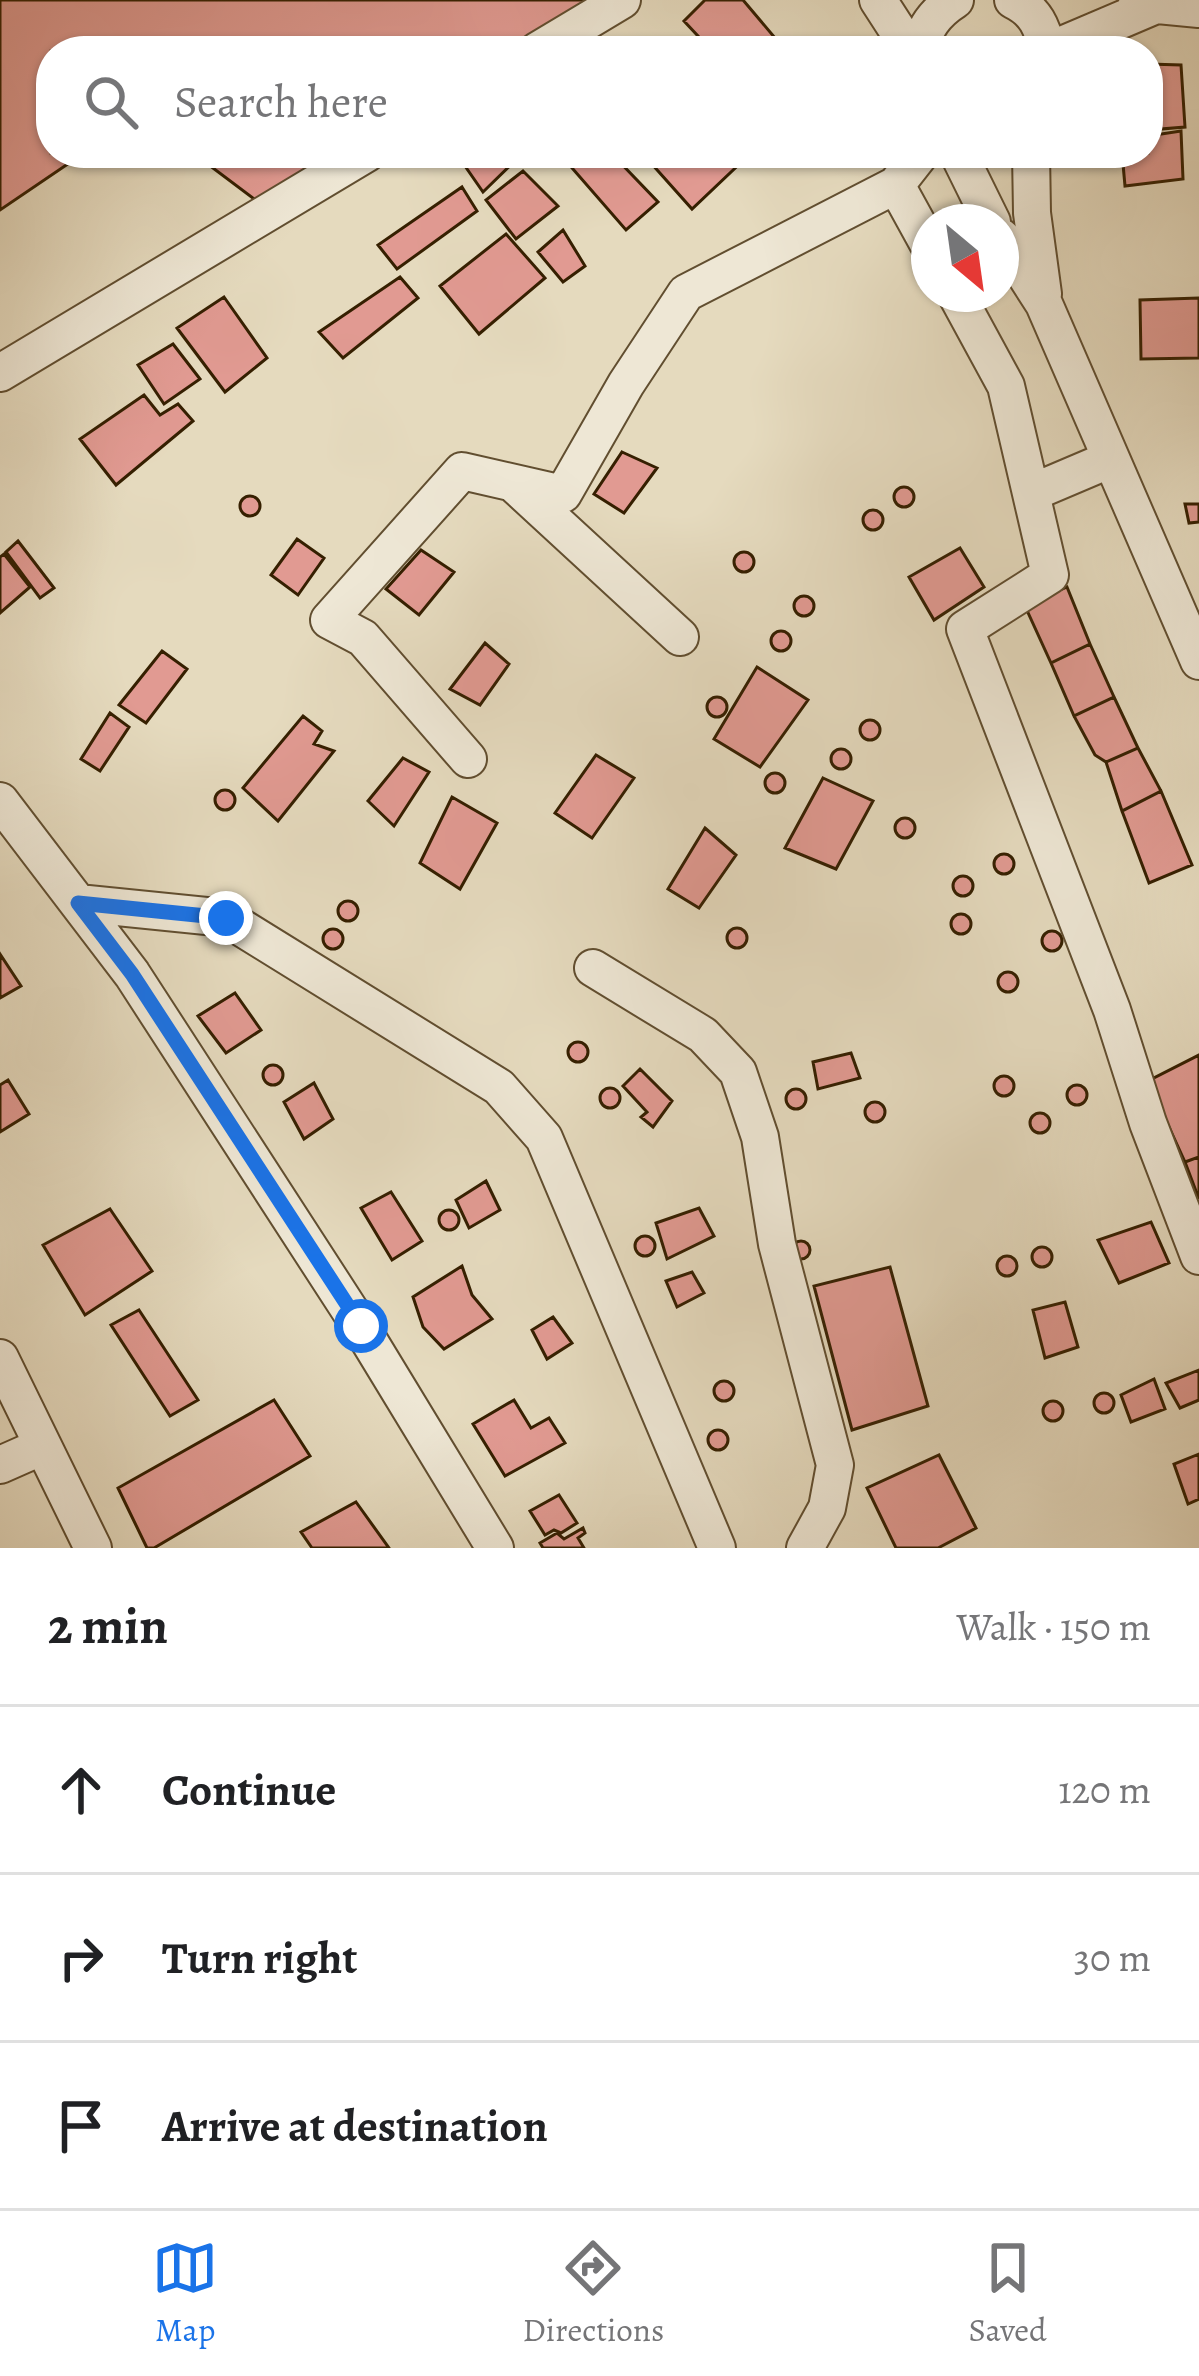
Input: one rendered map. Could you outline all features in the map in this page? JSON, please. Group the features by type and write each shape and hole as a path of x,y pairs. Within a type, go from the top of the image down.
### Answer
{"street":[{"path":"562,36 622,0"},
{"path":"878,0 901,36"},
{"path":"925,36 940,9 955,0"},
{"path":"1117,0 1199,9"},
{"path":"1032,3 1044,36"},
{"path":"1083,36 1156,5"},
{"path":"0,373 342,168"},
{"path":"468,759 363,638 329,620 463,471 563,494 626,384 686,293 896,185 909,168"},
{"path":"965,168 983,204"},
{"path":"1031,168 1032,212 1045,304"},
{"path":"896,185 911,212"},
{"path":"1019,264 1045,304 1199,662"},
{"path":"966,312 1006,386 1050,575 965,629 1112,1010 1148,1123 1199,1256"},
{"path":"1031,493 1111,459"},
{"path":"512,482 680,638"},
{"path":"0,802 132,974 361,1326 495,1548"},
{"path":"78,903 226,918 499,1087 544,1138 717,1548"},
{"path":"593,968 703,1035 738,1072 760,1137 777,1244 835,1465 826,1508 805,1548"},
{"path":"0,1358 93,1548"},
{"path":"0,1465 43,1446"}],"building":[{"path":"0,0 595,0 535,36 36,36 36,168 62,168 0,210"},
{"path":"705,0 743,0 773,36 698,36 684,21"},
{"path":"1163,64 1181,65 1185,127 1163,129"},
{"path":"1181,131 1183,179 1125,186 1123,168 1163,168 1163,134"},
{"path":"213,168 313,168 257,201"},
{"path":"466,168 508,168 483,192"},
{"path":"572,168 625,168 658,202 626,230"},
{"path":"655,168 735,168 692,209"},
{"path":"523,171 558,206 516,239 486,200"},
{"path":"462,187 477,211 397,269 378,245"},
{"path":"563,230 585,266 563,282 538,252"},
{"path":"506,234 545,278 479,334 440,286"},
{"path":"400,277 418,298 343,358 319,332"},
{"path":"224,297 267,358 225,392 177,328"},
{"path":"1199,298 1199,358 1141,359 1140,300"},
{"path":"173,344 200,379 164,404 138,365"},
{"path":"144,395 160,415 178,404 193,421 116,485 80,439"},
{"path":"622,452 657,468 624,513 594,494"},
{"path":"904,487 914,497 904,507 894,497"},
{"path":"250,496 260,506 250,516 240,506"},
{"path":"1185,504 1199,504 1199,522 1189,523"},
{"path":"873,510 883,520 873,530 863,520"},
{"path":"297,539 324,558 298,595 271,575"},
{"path":"18,541 54,588 40,598 6,552"},
{"path":"960,548 984,587 934,620 909,577"},
{"path":"421,550 454,572 419,615 386,589"},
{"path":"744,552 754,562 744,572 734,562"},
{"path":"4,554 30,587 0,613 0,557"},
{"path":"1067,587 1090,644 1051,663 1025,606"},
{"path":"804,596 814,606 804,616 794,606"},
{"path":"781,631 791,641 781,651 771,641"},
{"path":"485,643 509,664 480,705 450,689"},
{"path":"1090,644 1114,697 1074,716 1051,663"},
{"path":"162,651 187,669 146,723 119,705"},
{"path":"757,667 808,700 760,767 714,739"},
{"path":"717,697 727,707 717,717 707,707"},
{"path":"1114,697 1138,748 1106,762 1095,755 1074,716"},
{"path":"110,713 129,727 100,771 81,759"},
{"path":"303,716 322,731 314,744 334,751 278,821 243,788"},
{"path":"870,720 880,730 870,740 860,730"},
{"path":"1138,748 1161,791 1122,811 1106,762"},
{"path":"841,749 851,759 841,769 831,759"},
{"path":"596,755 634,778 592,838 555,813"},
{"path":"403,758 429,772 394,826 368,801"},
{"path":"775,773 785,783 775,793 765,783"},
{"path":"823,778 873,801 836,869 785,848"},
{"path":"225,790 235,800 225,810 215,800"},
{"path":"1161,791 1192,865 1149,883 1122,811"},
{"path":"452,797 497,823 460,889 420,863"},
{"path":"905,818 915,828 905,838 895,828"},
{"path":"705,828 736,855 699,908 668,889"},
{"path":"1004,854 1014,864 1004,874 994,864"},
{"path":"963,876 973,886 963,896 953,886"},
{"path":"348,901 358,911 348,921 338,911"},
{"path":"961,914 971,924 961,934 951,924"},
{"path":"737,928 747,938 737,948 727,938"},
{"path":"333,929 343,939 333,949 323,939"},
{"path":"1052,931 1062,941 1052,951 1042,941"},
{"path":"0,954 21,986 0,998"},
{"path":"1008,972 1018,982 1008,992 998,982"},
{"path":"235,993 261,1030 226,1053 198,1016"},
{"path":"578,1042 588,1052 578,1062 568,1052"},
{"path":"851,1053 860,1078 818,1089 813,1062"},
{"path":"1199,1055 1199,1157 1185,1162 1148,1081"},
{"path":"273,1065 283,1075 273,1085 263,1075"},
{"path":"640,1069 672,1101 653,1127 641,1117 647,1112 623,1086"},
{"path":"1004,1076 1014,1086 1004,1096 994,1086"},
{"path":"8,1080 29,1114 0,1132 0,1085"},
{"path":"314,1083 333,1119 304,1139 284,1102"},
{"path":"1077,1085 1087,1095 1077,1105 1067,1095"},
{"path":"610,1088 620,1098 610,1108 600,1098"},
{"path":"796,1089 806,1099 796,1109 786,1099"},
{"path":"875,1102 885,1112 875,1122 865,1112"},
{"path":"1040,1113 1050,1123 1040,1133 1030,1123"},
{"path":"1199,1157 1199,1199 1185,1162"},
{"path":"486,1181 500,1210 469,1228 456,1200"},
{"path":"391,1192 422,1241 392,1260 361,1208"},
{"path":"699,1208 714,1236 667,1259 656,1223"},
{"path":"110,1209 152,1271 85,1315 43,1245"},
{"path":"449,1210 459,1220 449,1230 439,1220"},
{"path":"1151,1222 1169,1263 1119,1283 1098,1240"},
{"path":"645,1236 655,1246 645,1256 635,1246"},
{"path":"801,1241 810,1250 801,1259 792,1250"},
{"path":"1042,1247 1052,1257 1042,1267 1032,1257"},
{"path":"1007,1256 1017,1266 1007,1276 997,1266"},
{"path":"462,1266 472,1295 492,1319 444,1349 423,1327 413,1297"},
{"path":"890,1267 928,1406 852,1430 814,1286"},
{"path":"692,1272 704,1293 677,1307 666,1281"},
{"path":"1065,1302 1078,1347 1045,1358 1033,1310"},
{"path":"139,1310 198,1400 170,1416 111,1325"},
{"path":"553,1317 572,1343 547,1359 532,1330"},
{"path":"1199,1370 1199,1400 1180,1408 1166,1383"},
{"path":"1154,1379 1165,1409 1131,1422 1121,1395"},
{"path":"724,1381 734,1391 724,1401 714,1391"},
{"path":"1104,1393 1114,1403 1104,1413 1094,1403"},
{"path":"274,1400 310,1456 147,1548 118,1488"},
{"path":"514,1400 531,1428 549,1418 565,1443 505,1476 473,1424"},
{"path":"1053,1401 1063,1411 1053,1421 1043,1411"},
{"path":"718,1430 728,1440 718,1450 708,1440"},
{"path":"1199,1454 1199,1499 1188,1504 1174,1464"},
{"path":"939,1455 976,1528 938,1548 896,1548 867,1488"},
{"path":"559,1495 577,1523 561,1533 554,1530 545,1535 530,1511"},
{"path":"356,1502 389,1548 312,1548 301,1532"},
{"path":"583,1528 585,1533 578,1538 584,1548 543,1548 540,1543 557,1533 564,1539"}],"route":[{"path":"226,918 78,903 132,974 361,1326"}]}
